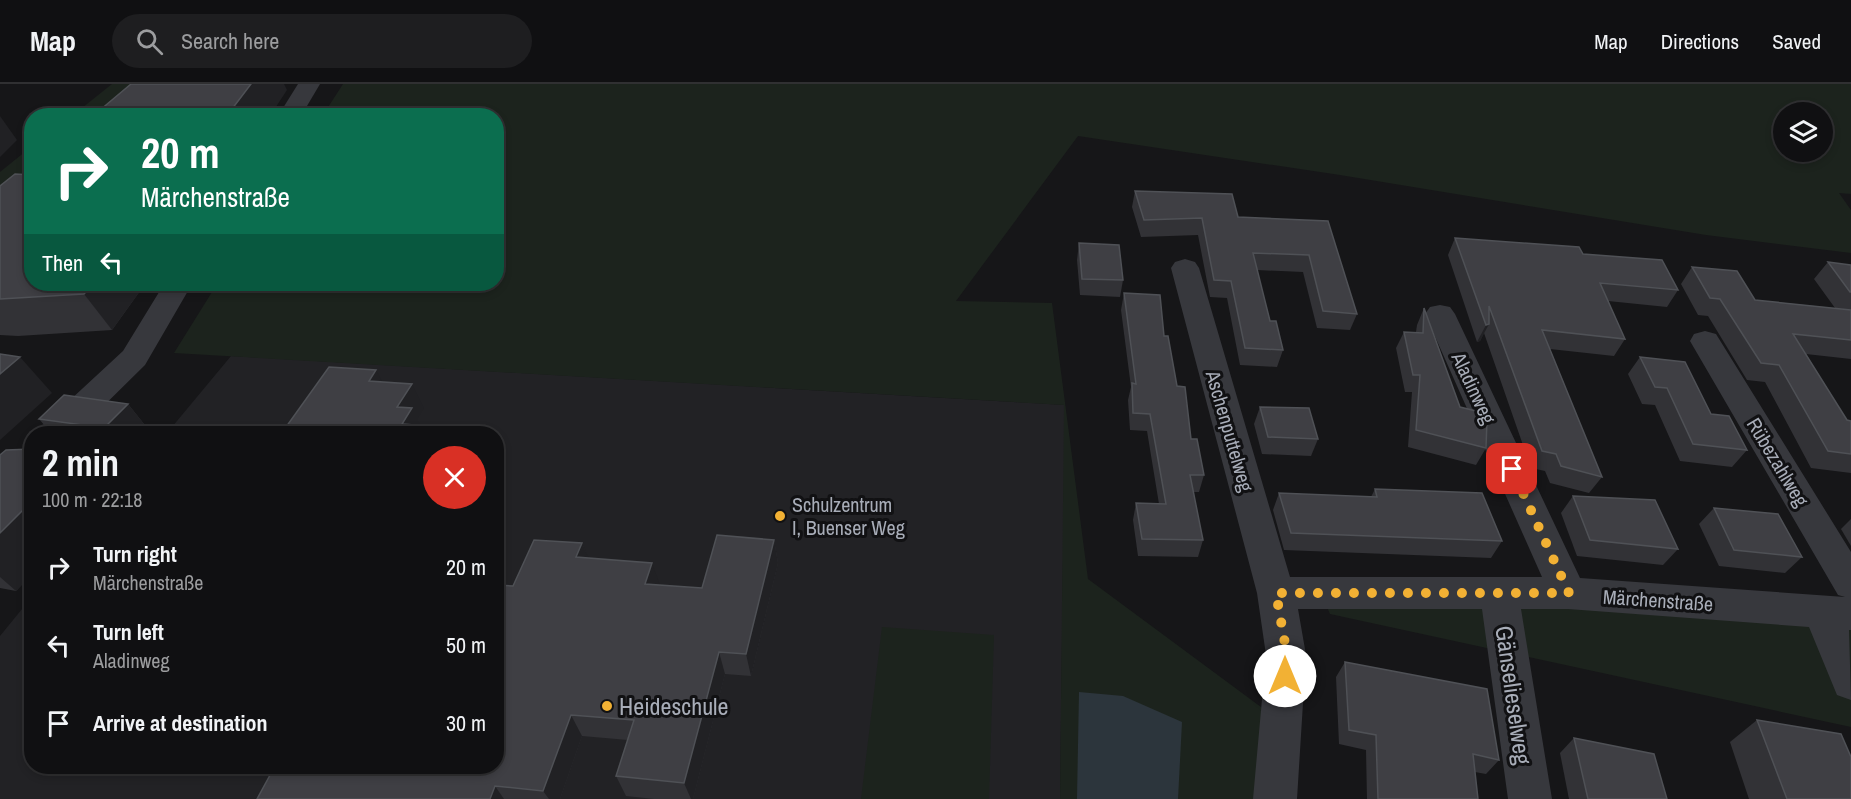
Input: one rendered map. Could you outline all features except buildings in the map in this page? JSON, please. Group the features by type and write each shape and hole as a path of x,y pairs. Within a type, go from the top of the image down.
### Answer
{"street":[{"path":"294,108 309,84"},
{"name":"Aschenputtelweg","path":"1185,268 1276,593"},
{"path":"62,426 134,358 174,291"},
{"name":"Aladinweg","path":"1440,314 1569,593"},
{"name":"Rübezahlweg","path":"1705,341 1851,584"},
{"name":"Gänselieselweg","path":"1499,592 1530,799"},
{"path":"1275,799 1287,655 1276,593"},
{"name":"Märchenstraße","path":"1276,593 1569,593 1837,612"},
{"path":"1837,612 1851,682"}],"shaded area":[{"path":"112,84 143,84 112,108 82,108"},
{"path":"343,84 1851,84 1851,194 1839,193 1851,210 1851,253 1706,235 1340,175 1078,136 956,301 1052,303 1088,579 1265,710 1255,799 1060,799 1064,405 174,353 213,291 504,291 504,108 328,108"},
{"path":"24,153 24,178 0,197 0,172"},
{"name":"Schulzentrum I, Buenser Weg","path":"231,356 1065,405 1060,799 0,799 0,636 24,607 24,774 504,774 504,426 173,426"},
{"path":"1321,593 1851,614 1851,727 1330,614"},
{"path":"882,627 994,635 989,799 861,799"},
{"path":"1079,692 1123,696 1182,722 1178,799 1077,799"}],"place":[{"name":"Schulzentrum I, Buenser Weg","path":"780,516"},
{"name":"Heideschule","path":"607,706"}],"route":[{"path":"1285,676 1287,655 1276,593 1569,593 1512,469"}]}
